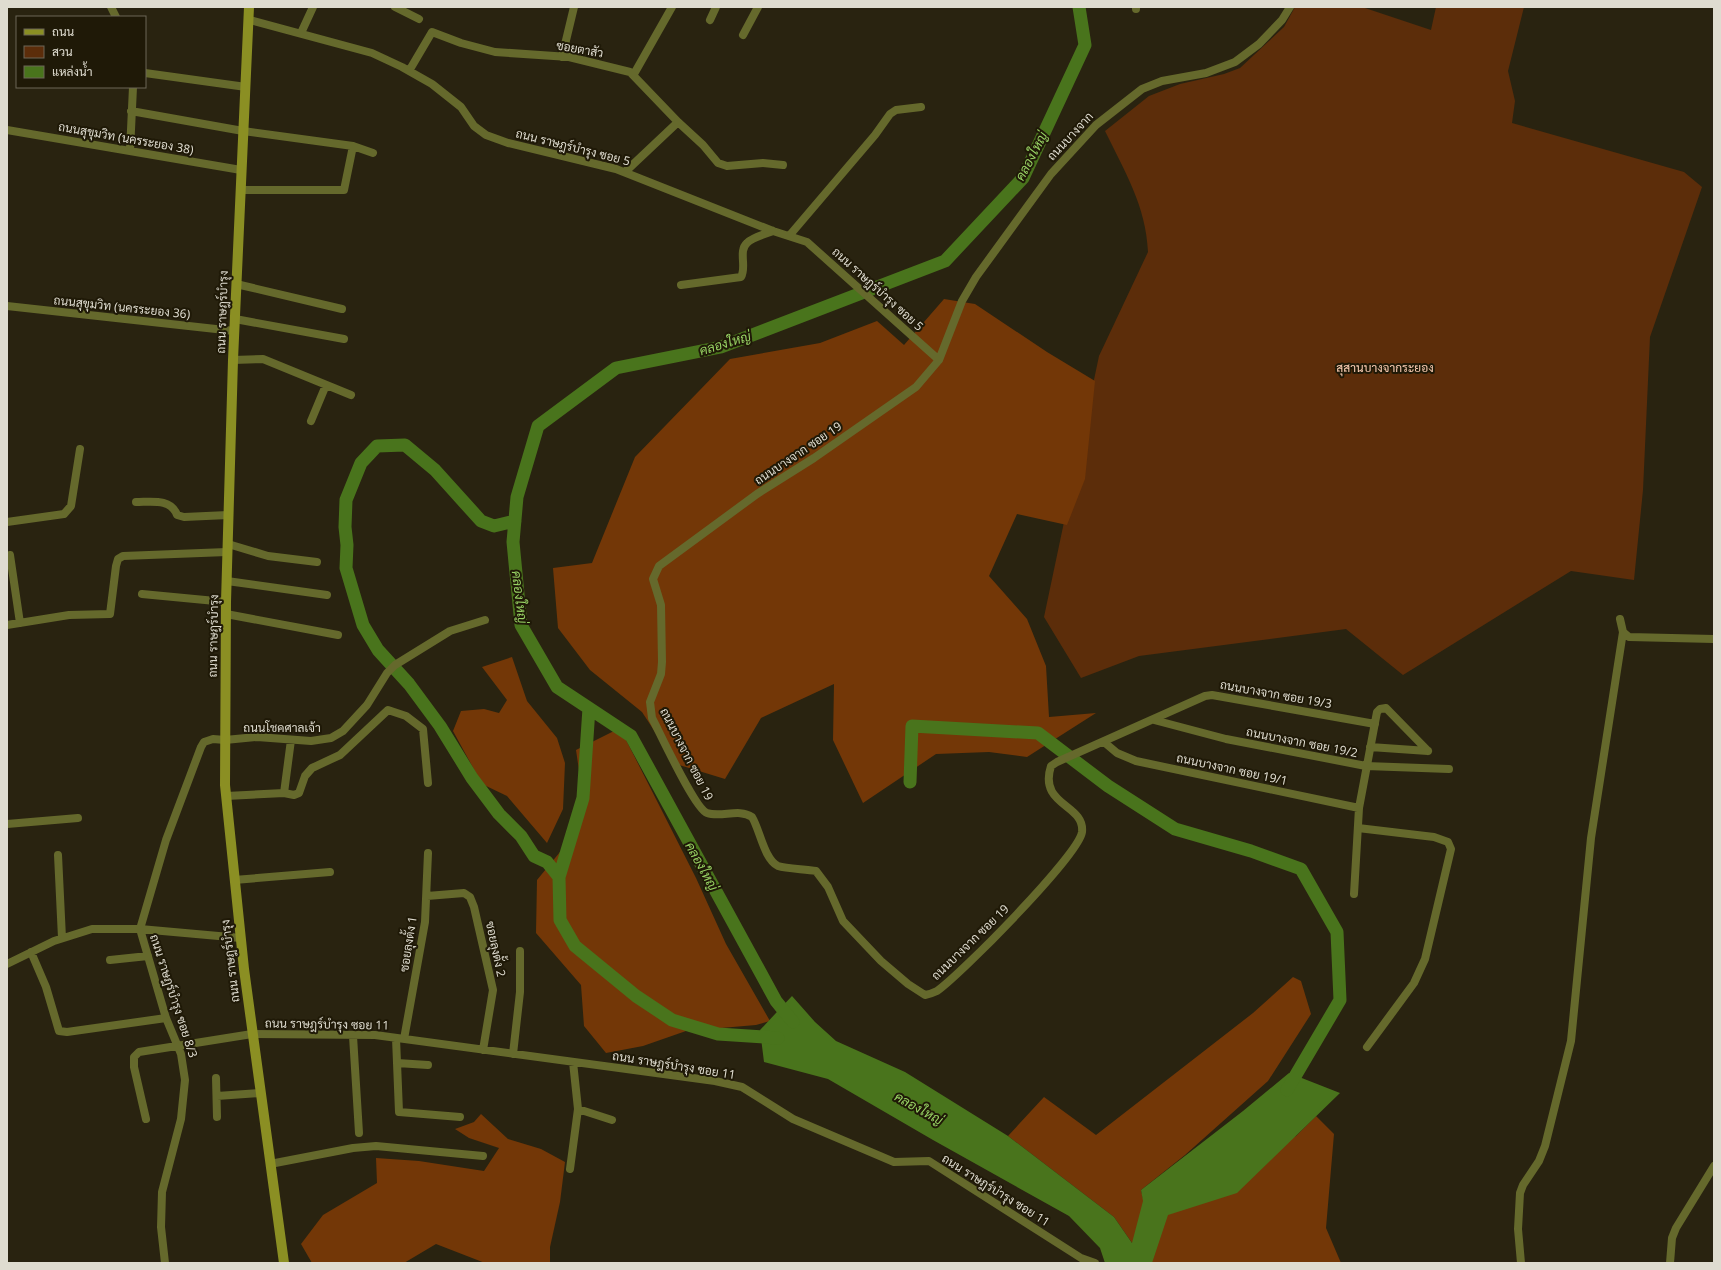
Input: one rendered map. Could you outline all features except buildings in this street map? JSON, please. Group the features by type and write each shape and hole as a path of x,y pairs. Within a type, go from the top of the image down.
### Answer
{"street":[{"path":"111,7 116,16"},
{"name":"ถนน ราษฎร์บำรุง","path":"249,7 250,20 241,170 234,331 228,515 225,740 226,796 252,1034 284,1263"},
{"path":"301,33 313,7"},
{"path":"396,7 419,19"},
{"path":"562,57 574,7"},
{"path":"634,74 672,7"},
{"path":"710,20 716,7"},
{"path":"744,35 758,7"},
{"name":"ถนนบางจาก","path":"939,360 962,301 976,277 1051,174 1096,125 1142,89 1162,81 1206,73 1235,62 1259,44 1282,20 1290,7"},
{"name":"ถนน ราษฎร์บำรุง ซอย 5","path":"250,20 372,53 409,71 432,84 461,107 474,126 486,135 508,143 625,172 774,231 807,242 895,319 939,360"},
{"name":"ซอยตาสัว","path":"409,71 432,32 461,43 495,52 562,57 617,68 634,74 678,122 703,144 718,163 727,166 763,163 783,165"},
{"path":"146,73 246,87"},
{"path":"130,151 133,88"},
{"path":"789,236 875,135 890,114 896,110 921,107"},
{"path":"131,111 244,131 353,146 374,153"},
{"path":"625,172 678,122"},
{"name":"ถนนสุขุมวิท (นครระยอง 38)","path":"7,130 241,170"},
{"path":"240,190 344,190 353,146"},
{"path":"681,285 741,277 744,273 744,247 747,242 774,231"},
{"path":"236,284 342,309"},
{"name":"ถนนสุขุมวิท (นครระยอง 36)","path":"7,306 234,331"},
{"path":"235,319 344,339"},
{"path":"233,360 263,359 351,395"},
{"name":"ถนนบางจาก ซอย 19","path":"939,360 916,387 814,458 758,494 659,566 653,579 661,605 662,662 660,679 650,702 652,718 692,797 702,812 709,814 739,813 752,817 759,828 768,856 778,866 816,871 828,887 843,921 881,961 908,984 926,995 936,992 955,976 1049,881 1078,843 1082,830 1081,821 1076,815 1056,799 1049,787 1049,773 1051,766 1086,748 1104,742 1154,720"},
{"path":"311,421 326,385"},
{"path":"7,522 64,514 71,506 80,448"},
{"path":"136,502 166,502 174,508 177,515 184,517 228,515"},
{"path":"7,626 69,615 110,614 116,566 118,559 123,556 228,548 268,556 317,562"},
{"path":"10,555 20,623"},
{"path":"227,581 327,595"},
{"path":"142,594 226,602"},
{"path":"226,614 338,635"},
{"path":"1521,1263 1518,1229 1520,1194 1523,1185 1539,1161 1545,1146 1571,1041 1591,838 1623,632 1620,619"},
{"name":"ถนนโชคศาลเจ้า","path":"225,740 257,737 291,740 322,740 337,734 352,722 367,705 387,673 395,665 450,631 485,620"},
{"path":"1623,632 1629,637 1714,639"},
{"name":"ถนนบางจาก ซอย 19/3","path":"1154,720 1205,696 1218,695 1375,724"},
{"path":"1354,894 1359,808 1366,766 1377,712 1380,708 1386,708 1428,751 1370,747"},
{"path":"226,796 284,793 294,795 299,793 306,776 312,768 340,755 388,710 406,716 423,729 428,783"},
{"name":"ถนนบางจาก ซอย 19/2","path":"1154,720 1226,740 1366,766 1449,769"},
{"name":"ถนน ราษฎร์บำรุง ซอย 8/3","path":"165,1263 161,1227 162,1192 181,1119 184,1094 184,1067 178,1046 166,1018 140,929 166,840 201,747 204,742 209,740 225,740"},
{"path":"284,793 291,740"},
{"name":"ถนนบางจาก ซอย 19/1","path":"1104,742 1117,753 1136,761 1359,808"},
{"path":"7,824 78,818"},
{"path":"1358,828 1434,837 1448,842 1451,849 1425,959 1420,973 1367,1047"},
{"name":"ซอยลุงตั้ง 1","path":"404,1039 425,922 428,853"},
{"path":"58,855 62,938"},
{"path":"234,880 330,872"},
{"name":"ซอยลุงตั้ง 2","path":"427,896 464,893 470,897 474,907 493,990 483,1050"},
{"path":"7,964 62,938 92,928 140,929 241,938"},
{"path":"513,1054 520,992 520,951"},
{"path":"31,952 46,987 59,1031 67,1032 166,1018"},
{"path":"110,960 148,956"},
{"name":"ถนน ราษฎร์บำรุง ซอย 11","path":"146,1120 134,1067 134,1057 139,1052 252,1034 375,1035 715,1081 742,1087 793,1119 869,1153 894,1162 929,1162 1081,1258 1095,1263"},
{"path":"354,1036 359,1133"},
{"path":"396,1038 399,1112 460,1117"},
{"path":"570,1169 578,1109 573,1062"},
{"path":"397,1063 428,1065"},
{"path":"216,1078 218,1117"},
{"path":"217,1096 260,1093"},
{"path":"578,1109 612,1120"},
{"path":"270,1164 352,1148 376,1146 484,1156"},
{"path":"1670,1263 1672,1238 1676,1228 1714,1166"}],"green space":[{"name":"สุสานบางจากระยอง","path":"1295,7 1362,7 1431,30 1436,7 1524,7 1508,71 1515,101 1512,123 1684,172 1702,187 1650,337 1643,490 1634,580 1571,571 1403,675 1346,629 1139,656 1081,678 1044,617 1099,356 1148,252 1139,204 1127,175 1105,131 1149,96 1180,84 1224,74 1240,68 1284,27"}],"shaded area":[{"path":"944,299 975,304 1047,352 1095,381 1085,479 1067,525 1017,514 989,576 1027,619 1046,666 1049,717 1096,713 1027,757 989,752 936,754 863,803 833,740 834,684 761,718 725,779 676,764 642,712 590,670 558,628 553,568 592,563 635,457 730,359 820,343 877,321 904,345"},
{"path":"512,657 527,701 557,738 565,763 563,809 547,843 507,796 482,784 453,731 461,711 484,709 499,713 507,700 482,667"},
{"path":"620,728 696,878 726,944 770,1021 756,1025 686,1031 643,1046 606,1053 584,1026 581,985 536,933 537,880 569,841 581,819 583,798 576,750"},
{"path":"1293,977 1301,981 1311,1014 1268,1081 1185,1155 1141,1190 1147,1215 1296,1136 1316,1116 1334,1134 1326,1228 1341,1263 1146,1263 1114,1217 1008,1136 1044,1097 1096,1135 1253,1013"},
{"path":"481,1114 508,1139 541,1149 565,1162 560,1202 550,1247 550,1263 485,1263 436,1244 404,1263 312,1263 301,1244 323,1215 377,1183 376,1158 419,1161 484,1171 499,1148 469,1138 455,1129 474,1122"}],"water":[{"path":"792,996 815,1022 836,1041 905,1072 1008,1136 1114,1217 1132,1243 1143,1201 1141,1190 1243,1111 1289,1073 1340,1093 1237,1193 1168,1215 1152,1263 1105,1263 1100,1248 1069,1216 828,1079 764,1062 760,1030"}],"waterway":[{"name":"คลองใหญ่","path":"793,1022 776,1001 631,736 557,687 521,625 513,542 517,497 538,426 616,368 721,347 945,261 1023,178 1085,45 1079,7"},
{"path":"515,521 494,526 481,521 435,470 405,445 377,446 361,463 346,500 346,568 363,625 378,650 409,684 440,726 472,778 499,814 521,836 534,856 547,862 559,877"},
{"path":"589,708 583,798 559,877 560,920 575,946 636,996 672,1020 718,1034 778,1038"},
{"path":"910,782 912,726 1038,733 1108,786 1175,829 1251,851 1301,869 1337,932 1340,1000 1287,1090"}]}
